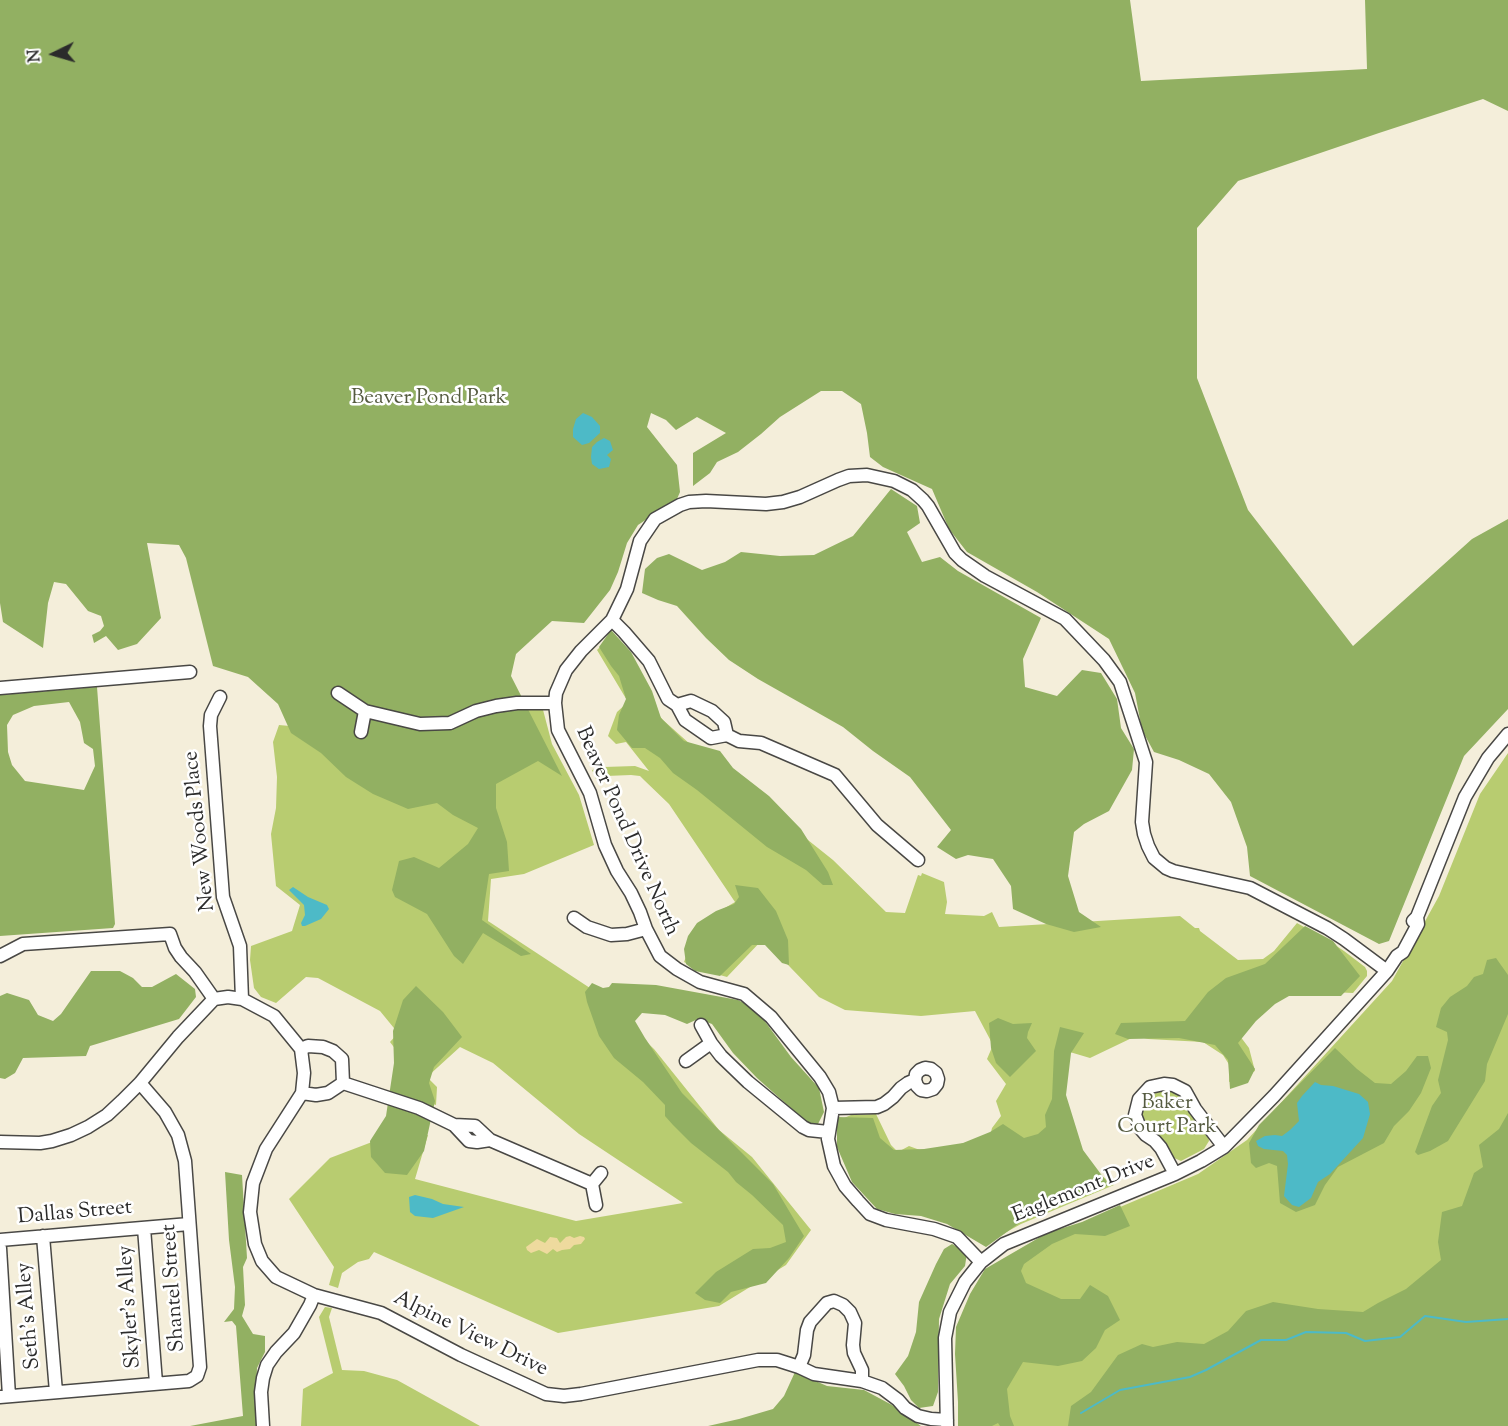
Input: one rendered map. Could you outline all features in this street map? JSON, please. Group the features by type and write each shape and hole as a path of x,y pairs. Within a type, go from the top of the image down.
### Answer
{"street":[{"name":"Beaver Pond Drive North","path":"833,1108 820,1077 771,1017 744,994 700,982 660,956 634,898 617,871 605,845 590,793 558,730 555,712 556,693 566,670 581,651 612,620 627,589 640,541 655,519 689,502 766,504 800,497 849,476 867,475 894,481 912,490 923,500 955,553 962,560 985,576 1065,619 1104,660 1120,682 1146,762 1142,822 1148,846 1154,858 1173,871 1250,888 1327,928 1387,971"},
{"path":"612,620 649,661 668,699 677,705 685,720 711,738 727,735 738,741 761,743 835,775 877,825 918,860"},
{"path":"0,688 190,672"},
{"path":"338,693 365,711 420,724 450,723 476,711 496,706 517,703 555,703"},
{"name":"New Woods Place","path":"220,697 211,715 210,726 223,897 240,946 242,999"},
{"path":"677,705 692,701 712,711 724,722 727,735"},
{"path":"361,732 365,711"},
{"name":"Eaglemont Drive","path":"947,1423 945,1338 950,1312 965,1282 981,1262 1004,1244 1175,1174 1224,1147 1274,1096 1403,952 1418,924 1418,917 1465,797 1488,758 1508,734"},
{"path":"574,918 587,927 611,935 646,929"},
{"path":"0,956 23,944 170,934 181,957 214,999"},
{"path":"0,1142 40,1143 71,1136 107,1115 140,1083 178,1037 214,999 228,997 242,999 274,1016 302,1049 304,1073 302,1093 316,1095 328,1093 343,1083"},
{"path":"701,1025 721,1056 748,1082 803,1127 828,1132"},
{"path":"686,1061 711,1043"},
{"path":"302,1049 323,1047 333,1051 342,1059 343,1083"},
{"path":"915,1080 877,1107 833,1108 828,1139 834,1166 844,1186 870,1214 886,1220 934,1229 957,1237 981,1262"},
{"name":"Shantel Street","path":"5,1397 189,1381 197,1376 200,1367 185,1161 178,1135 165,1112 140,1083"},
{"path":"343,1083 419,1108 454,1125 475,1126 490,1140 592,1184"},
{"path":"1175,1174 1161,1148 1140,1128 1135,1115 1139,1099 1150,1087 1173,1085 1185,1091 1224,1147"},
{"name":"Alpine View Drive","path":"302,1093 266,1149 253,1184 250,1212 255,1244 262,1261 276,1277 314,1295 381,1312 461,1355 546,1394 564,1396 581,1394 758,1360 777,1360 814,1374 862,1381 882,1389 918,1416 947,1423"},
{"path":"592,1184 601,1173"},
{"path":"592,1184 596,1205"},
{"name":"Dallas Street","path":"0,1240 189,1224"},
{"name":"Skyler's Alley","path":"144,1228 156,1383"},
{"name":"Seth's Alley","path":"44,1236 56,1392"},
{"path":"0,1248 5,1397"},
{"path":"263,1426 261,1392 267,1365 294,1333 314,1295"},
{"path":"799,1367 804,1355 810,1322 823,1306 834,1301 843,1305 850,1312 855,1323 853,1345 862,1381"}],"green space":[{"name":"Beaver Pond Park","path":"0,0 1130,0 1141,81 1367,69 1365,0 1508,0 1508,111 1483,99 1238,181 1197,228 1197,378 1248,510 1353,646 1472,539 1508,519 1508,709 1464,756 1389,941 1379,944 1250,876 1247,847 1231,802 1209,774 1179,760 1154,752 1142,730 1135,693 1109,639 1037,592 967,552 949,529 932,489 883,467 870,457 861,404 842,391 821,391 780,417 738,452 717,462 710,473 693,486 693,453 726,433 697,417 676,430 666,420 651,413 647,427 677,465 680,492 677,499 638,525 627,543 610,590 584,623 552,621 516,654 511,676 562,776 538,761 496,784 496,808 507,842 509,871 489,874 482,920 531,954 521,956 483,933 463,964 454,956 427,914 395,897 392,890 399,861 414,857 439,868 468,844 478,828 453,815 437,803 408,809 373,794 346,777 321,753 291,733 278,704 248,677 213,666 186,558 179,545 147,543 161,618 137,644 118,650 106,636 94,643 92,635 104,626 101,616 88,611 66,584 54,582 48,603 43,648 3,622 0,603"},
{"path":"891,489 917,506 920,523 907,532 922,562 940,557 958,571 1041,618 1023,659 1025,687 1057,696 1082,670 1101,673 1117,699 1121,728 1134,749 1132,770 1109,811 1074,832 1068,876 1079,912 1101,927 1074,932 1046,924 1013,909 1011,886 993,859 968,855 956,859 937,847 951,830 910,777 843,727 729,660 677,606 642,593 645,569 657,558 669,554 702,570 725,562 741,552 780,556 814,555 853,536"},
{"path":"611,630 631,652 652,691 661,718 684,741 720,751 733,768 769,796 801,829 828,872 833,885 823,885 806,870 767,847 673,773 660,758 645,748 632,748 617,730 619,715 626,699 619,676 599,647"},
{"path":"601,646 663,720 709,761 833,860 886,912 905,913 918,875 921,876 922,873 944,882 947,902 945,914 984,916 992,912 999,927 1180,916 1195,928 1199,928 1238,960 1263,959 1274,951 1297,923 1344,951 1365,967 1367,976 1353,993 1283,990 1240,1036 1249,1048 1255,1071 1229,1082 1230,1066 1223,1055 1203,1042 1148,1039 1136,1036 1090,1058 1063,1050 1061,1112 1094,1170 1114,1185 1021,1224 1001,1235 966,1201 844,1118 851,1115 876,1114 891,1145 898,1152 909,1146 928,1153 990,1136 992,1128 1001,1116 996,1101 1006,1084 987,1059 993,1045 975,1011 921,1016 845,1010 819,997 763,939 727,977 698,969 684,962 698,924 735,902 669,804 640,776 606,776 596,779 592,770 604,767 635,766 649,771 626,742 616,744 608,736 617,712 628,702 597,650"},
{"path":"97,687 115,924 113,928 0,936 0,695","holes":["69,702 80,722 84,743 93,749 95,766 84,790 25,781 12,765 8,752 7,725 13,715 34,706"]},
{"path":"542,706 552,744 579,795 594,845 524,874 491,879 488,921 593,990 654,1049 719,1130 752,1157 811,1230 786,1265 719,1306 558,1333 374,1252 369,1259 358,1262 342,1273 338,1288 329,1285 334,1267 289,1199 330,1158 372,1142 428,1135 415,1179 576,1221 683,1203 579,1134 493,1063 460,1047 427,1077 437,1087 436,1105 393,1090 409,1067 390,1042 398,1033 380,1011 318,978 306,977 276,1003 261,997 254,988 250,960 251,946 292,931 300,905 276,886 271,834 276,808 277,777 273,742 279,725 375,734"},
{"path":"1508,753 1508,1314 1155,1426 961,1426 1021,1249 1198,1174 1247,1140 1392,981 1439,896 1480,794"},
{"path":"735,885 758,888 776,911 788,940 789,965 782,963 765,945 752,945 720,976 695,971 686,964 684,949 688,936 697,923 716,911 734,904 739,897"},
{"path":"1305,926 1333,941 1360,976 1341,996 1289,996 1275,1004 1256,1021 1238,1043 1255,1069 1248,1083 1230,1089 1228,1060 1215,1045 1179,1038 1128,1039 1115,1034 1121,1023 1185,1021 1208,992 1226,978 1265,964"},
{"path":"1496,958 1508,975 1508,1014 1487,1064 1485,1081 1448,1141 1418,1155 1415,1152 1432,1106 1441,1093 1438,1080 1448,1040 1447,1032 1436,1027 1441,1008 1450,997 1467,986 1474,977 1483,974 1487,960"},
{"path":"91,971 120,971 133,978 142,987 152,987 176,974 195,989 196,997 179,1019 90,1046 86,1056 23,1058 15,1073 5,1079 0,1078 0,996 7,993 29,1000 38,1015 53,1021 61,1014"},
{"path":"592,983 603,988 609,987 612,983 656,985 738,1000 756,1009 791,1057 819,1088 824,1112 816,1128 757,1078 733,1053 712,1024 698,1019 687,1024 665,1015 642,1013 635,1021 682,1093 773,1184 804,1236 789,1258 766,1283 731,1292 720,1303 705,1300 695,1293 716,1272 753,1249 770,1248 786,1242 783,1225 728,1172 691,1143 665,1116 665,1105 643,1082 614,1058 599,1036 587,1002 585,992"},
{"path":"416,986 443,1012 462,1037 434,1067 429,1083 435,1101 424,1151 407,1175 385,1173 371,1157 370,1141 386,1116 394,1063 393,1031 403,1000"},
{"path":"998,1018 1013,1024 1032,1023 1027,1038 1036,1051 1010,1077 996,1063 991,1048 989,1023"},
{"path":"1060,1027 1084,1033 1071,1053 1066,1095 1083,1150 1109,1185 1025,1219 986,1247 947,1224 921,1216 895,1214 877,1209 852,1182 837,1147 837,1117 873,1118 880,1138 894,1150 924,1149 963,1143 1003,1124 1024,1138 1038,1134 1046,1127 1045,1115 1052,1099 1054,1051"},
{"path":"1335,1048 1375,1083 1391,1084 1406,1071 1417,1056 1428,1056 1431,1068 1421,1093 1409,1111 1394,1126 1384,1143 1338,1167 1325,1185 1315,1205 1296,1212 1280,1203 1277,1166 1269,1163 1256,1168 1251,1163 1249,1143 1259,1125"},
{"name":"Baker Court Park","path":"1159,1091 1176,1092 1182,1097 1208,1134 1209,1141 1204,1149 1181,1161 1172,1157 1144,1124 1141,1116 1147,1099"},
{"path":"1508,1113 1508,1426 1068,1426 1071,1406 1091,1392 1118,1355 1142,1344 1153,1347 1177,1342 1204,1344 1228,1331 1246,1311 1273,1302 1318,1309 1363,1312 1406,1289 1441,1260 1438,1242 1442,1212 1462,1206 1474,1173 1483,1167 1479,1145 1499,1129"},
{"path":"225,1172 242,1175 247,1258 243,1267 245,1305 242,1316 253,1334 265,1336 265,1352 257,1368 257,1426 190,1426 243,1416 236,1326 232,1321 224,1322 234,1309 235,1287 229,1240"},
{"path":"1120,1205 1130,1226 1105,1236 1075,1234 1052,1244 1024,1264 1021,1271 1026,1283 1061,1299 1080,1299 1090,1285 1108,1296 1120,1320 1105,1330 1096,1348 1082,1361 1058,1366 1023,1362 1007,1389 1010,1416 1014,1426 1000,1426 998,1423 992,1426 958,1426 956,1327 970,1294 985,1269 1047,1233 1082,1222"},
{"path":"952,1244 967,1253 965,1266 950,1284 939,1319 938,1392 933,1406 919,1408 911,1400 895,1374 908,1356 916,1332 919,1302 944,1249"},
{"path":"325,1307 332,1308 329,1317 342,1370 364,1371 397,1380 480,1426 301,1426 303,1389 333,1373 319,1317"},
{"path":"795,1372 827,1386 864,1390 892,1405 921,1426 708,1426 773,1409 784,1396"}],"sand":[{"path":"570,1236 574,1238 580,1236 585,1239 581,1244 574,1245 570,1249 557,1252 553,1249 547,1254 539,1250 531,1253 526,1247 537,1239 545,1243 550,1237 557,1238 560,1243"}],"water":[{"path":"583,413 592,417 600,426 600,433 589,443 582,445 573,437 573,429 576,419"},
{"path":"604,438 610,441 613,450 607,455 611,459 609,467 599,469 592,464 592,447"},
{"path":"293,887 308,897 327,905 329,909 321,919 302,926 305,915 304,905 289,890"},
{"path":"1315,1082 1359,1094 1368,1102 1370,1114 1363,1138 1330,1174 1318,1182 1311,1198 1299,1207 1292,1205 1284,1196 1287,1155 1283,1151 1264,1149 1258,1146 1256,1141 1265,1136 1282,1136 1299,1121 1297,1103"},
{"path":"415,1195 443,1204 464,1207 433,1218 415,1216 410,1212 409,1197"}],"waterway":[{"path":"1081,1413 1120,1390 1190,1377 1261,1340 1286,1340 1306,1332 1346,1333 1365,1341 1400,1337 1425,1316 1466,1322 1508,1319"}]}
